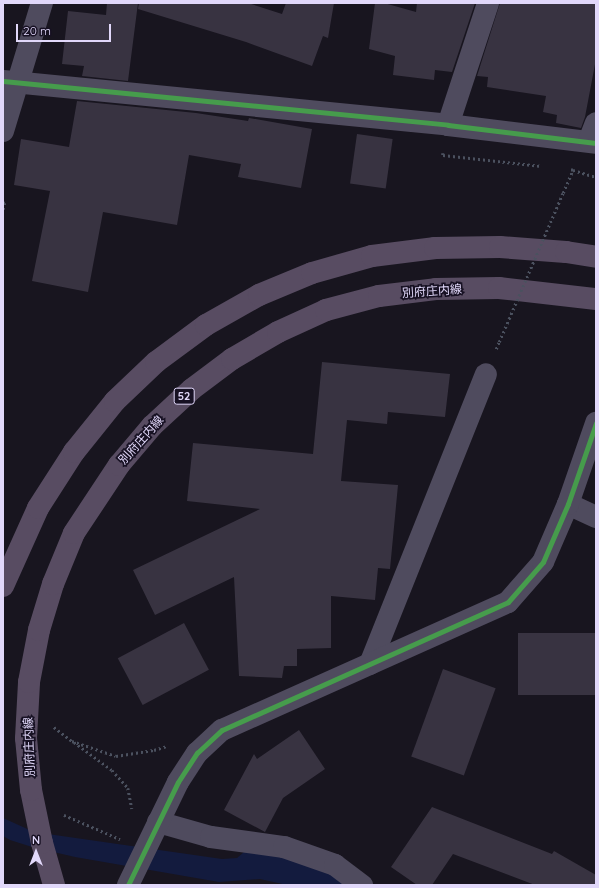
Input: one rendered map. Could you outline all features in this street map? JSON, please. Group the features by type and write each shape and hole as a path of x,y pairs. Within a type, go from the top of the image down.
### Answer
{"main road":[{"path":"3,586 38,508 74,452 115,401 156,362 206,324 259,295 312,273 372,256 435,248 500,247 566,252 596,257"},
{"name":"別府庄内線","path":"54,885 42,843 31,790 26,738 29,682 39,630 53,584 74,534 119,465 152,426 192,389 232,359 278,332 326,310 379,296 436,289 499,288 596,299"}],"street":[{"path":"3,131 10,82 42,3"},
{"path":"448,125 488,3"},
{"path":"10,82 448,125 594,136"},
{"path":"370,664 486,374"},
{"path":"128,885 178,782 197,753 222,730 508,602 544,562 568,504 596,423"},
{"path":"568,504 596,517"},
{"path":"158,822 211,837 284,847 335,865 362,885"}],"path":[{"path":"573,170 596,177"},
{"path":"499,342 563,193"},
{"path":"3,202 5,203 3,211"},
{"path":"51,725 112,770 128,788 133,812"},
{"path":"72,741 116,756 169,746"},
{"path":"63,814 122,840"}],"water":[{"path":"3,818 34,832 222,859 237,858 244,852 277,856 329,872 349,885 287,885 260,879 219,882 75,857 32,847 10,840 3,836"}],"building":[{"path":"107,3 138,3 128,81 82,76 84,66 62,64 68,11 106,15"},
{"path":"139,3 248,3 282,14 286,3 334,3 328,38 323,36 312,66 246,42 138,9"},
{"path":"375,3 384,3 416,12 417,3 475,3 452,72 435,70 434,80 393,75 395,56 369,49"},
{"path":"500,3 596,3 596,59 585,117 581,128 556,123 557,115 543,112 546,96 487,87 488,77 477,76"},
{"path":"77,101 196,113 248,121 249,118 312,129 301,188 238,177 241,164 189,155 177,225 103,212 88,292 32,281 50,191 14,185 21,139 69,147"},
{"path":"357,134 393,139 386,189 350,184"},
{"path":"322,362 450,374 445,417 388,412 387,424 347,420 341,481 398,485 390,569 378,568 375,600 331,596 331,648 297,649 297,666 284,666 282,678 239,676 234,577 155,615 133,570 260,509 187,501 193,443 313,454"},
{"path":"184,623 209,670 143,705 118,658"},
{"path":"518,633 596,633 596,695 518,695"},
{"path":"443,669 496,688 464,776 411,756"},
{"path":"299,730 325,769 283,798 265,832 224,810 254,754 257,759"},
{"path":"432,807 552,854 554,851 596,875 596,885 535,885 453,854 432,885 417,885 391,867"}],"cycle path":[{"path":"3,81 448,125 596,143"},
{"path":"128,885 178,782 197,753 222,730 508,602 543,562 568,504 596,423"}]}
